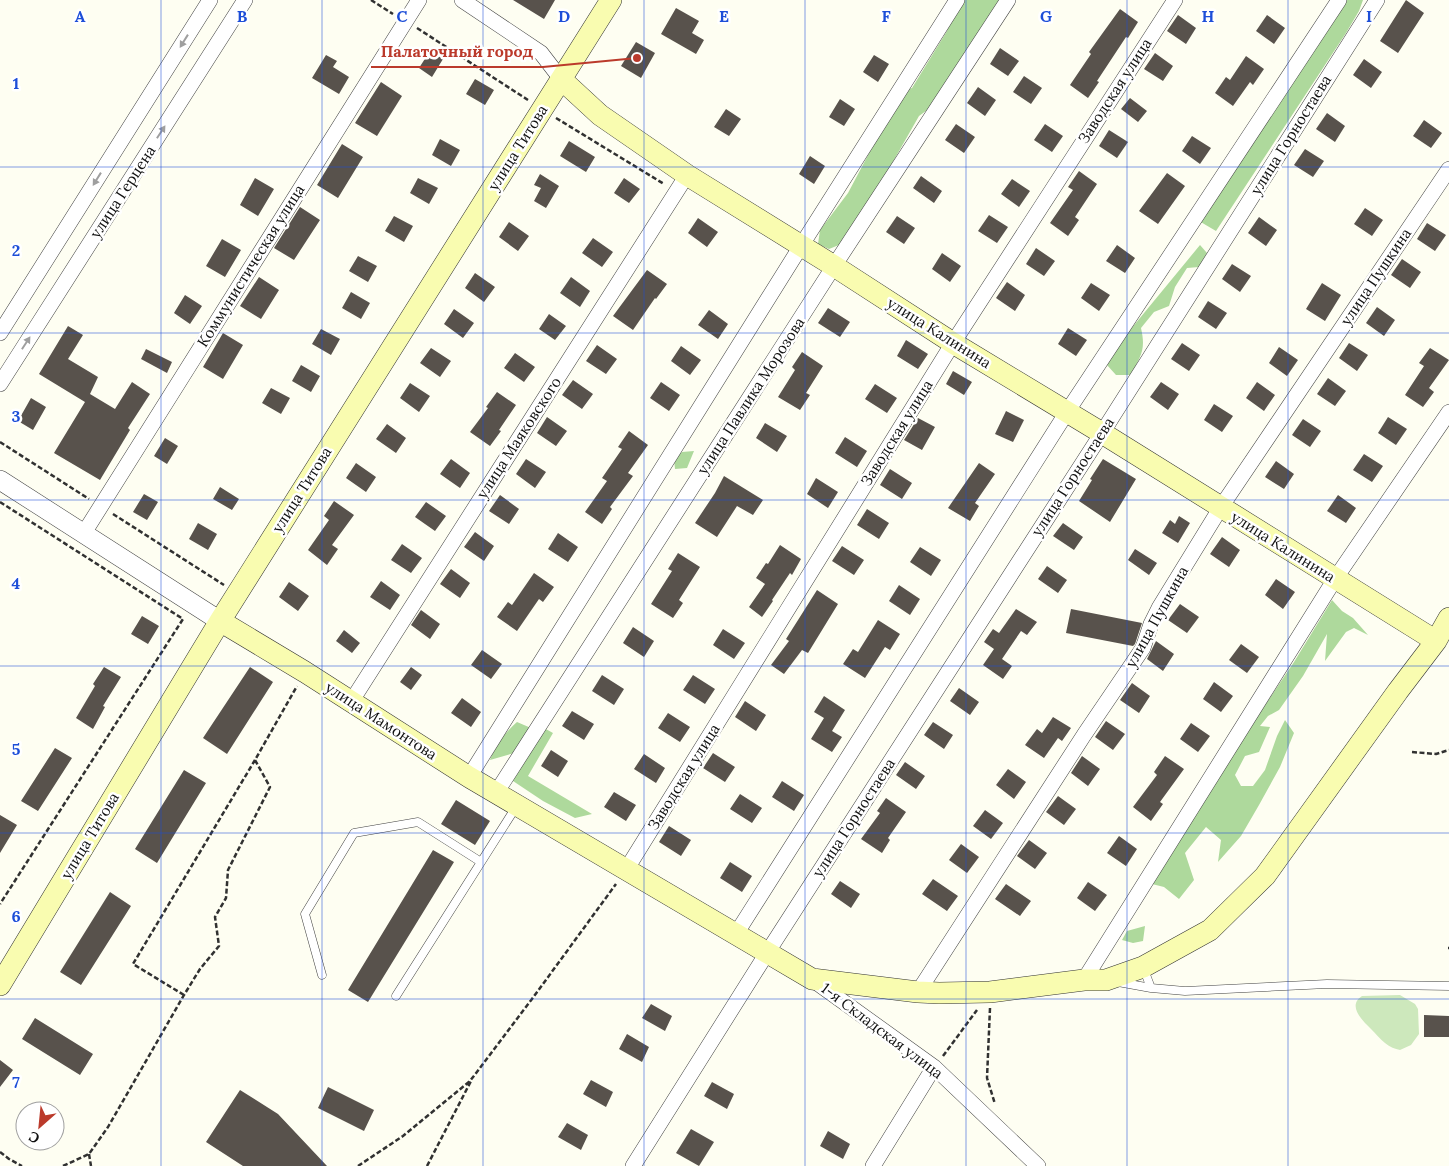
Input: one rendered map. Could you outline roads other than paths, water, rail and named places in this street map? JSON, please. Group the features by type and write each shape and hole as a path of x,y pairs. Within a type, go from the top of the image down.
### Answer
{"main road":[{"name":"улица Титова","path":"0,985 220,621 611,0"},
{"name":"улица Калинина","path":"561,79 600,115 682,183 801,246 834,266 953,343 1068,412 1335,580 1436,641"},
{"path":"767,953 812,979 918,992 990,992 1084,980 1106,980 1143,967 1210,930 1265,876 1436,641 1449,618"},
{"name":"улица Мамонтова","path":"220,621 305,672 469,777 767,953"}],"street":[{"name":"улица Герцена","path":"0,333 210,0"},
{"name":"улица Герцена","path":"0,384 246,0"},
{"name":"Коммунистическая улица","path":"84,533 419,0"},
{"name":"улица Калинина","path":"462,0 541,54 561,79"},
{"path":"469,777 957,0"},
{"name":"улица Павлика Морозова","path":"496,793 834,266 1008,0"},
{"name":"Заводская улица","path":"626,870 953,343 1175,0"},
{"path":"736,934 1068,412 1339,0"},
{"name":"улица Горностаева","path":"633,1166 767,953 1102,433 1377,0"},
{"name":"улица Пушкина","path":"918,992 1084,735 1143,648 1159,608 1221,507 1449,169"},
{"name":"улица Маяковского","path":"351,702 682,183"},
{"path":"1084,980 1335,580 1449,412"},
{"name":"улица Мамонтова","path":"0,480 220,621"},
{"name":"1-я Складская улица","path":"812,979 934,1067 1038,1166"},
{"path":"874,1166 934,1067"}],"lane":[{"path":"396,996 517,805"},
{"path":"322,975 305,914 354,833 418,822 481,862"},
{"path":"1143,967 1151,988"},
{"path":"1106,980 1151,988 1185,991 1326,984 1449,986"}],"place":[{"name":"Палаточный город","path":"637,58"}]}
